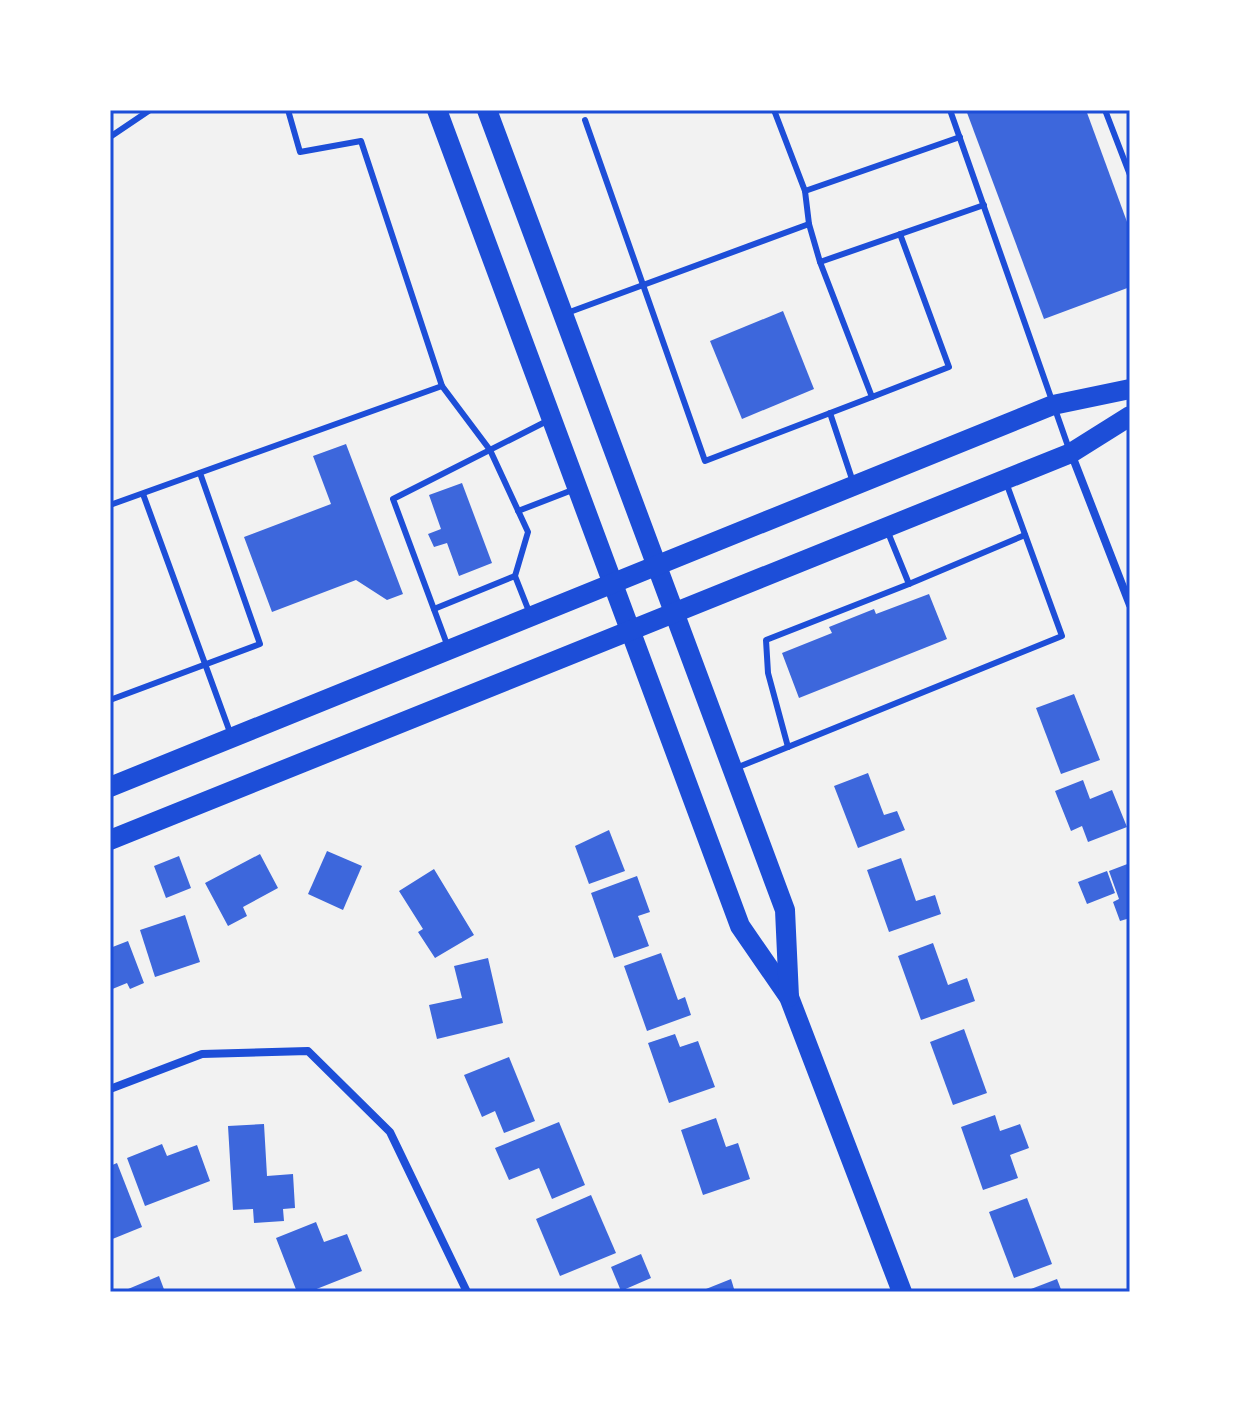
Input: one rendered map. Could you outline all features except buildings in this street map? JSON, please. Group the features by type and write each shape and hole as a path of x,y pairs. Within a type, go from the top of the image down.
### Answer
{"main road":[{"path":"437,110 740,926 789,997 902,1292"},
{"path":"487,110 785,910 789,997"},
{"path":"110,787 1053,405 1130,389"},
{"path":"110,840 1071,453 1130,416"}],"street":[{"path":"1071,453 1130,605"},
{"path":"110,1089 202,1054 308,1051 390,1132 467,1292"}],"lane":[{"path":"110,137 150,110"},
{"path":"288,110 300,152 361,141 442,386 490,450 528,532 515,576 531,617"},
{"path":"774,110 805,191 809,224 820,262 872,397"},
{"path":"950,110 1071,453"},
{"path":"1105,110 1130,175"},
{"path":"585,120 705,461 949,367 900,234"},
{"path":"805,191 960,137"},
{"path":"820,262 984,205"},
{"path":"563,314 809,224"},
{"path":"110,505 442,386"},
{"path":"830,413 854,486"},
{"path":"449,650 393,499 552,418"},
{"path":"110,700 260,644 200,473"},
{"path":"733,769 1062,636 1005,479"},
{"path":"518,511 578,488"},
{"path":"143,494 232,738"},
{"path":"886,526 909,584"},
{"path":"788,747 768,673 766,640 1025,535"},
{"path":"434,609 515,576"}]}
